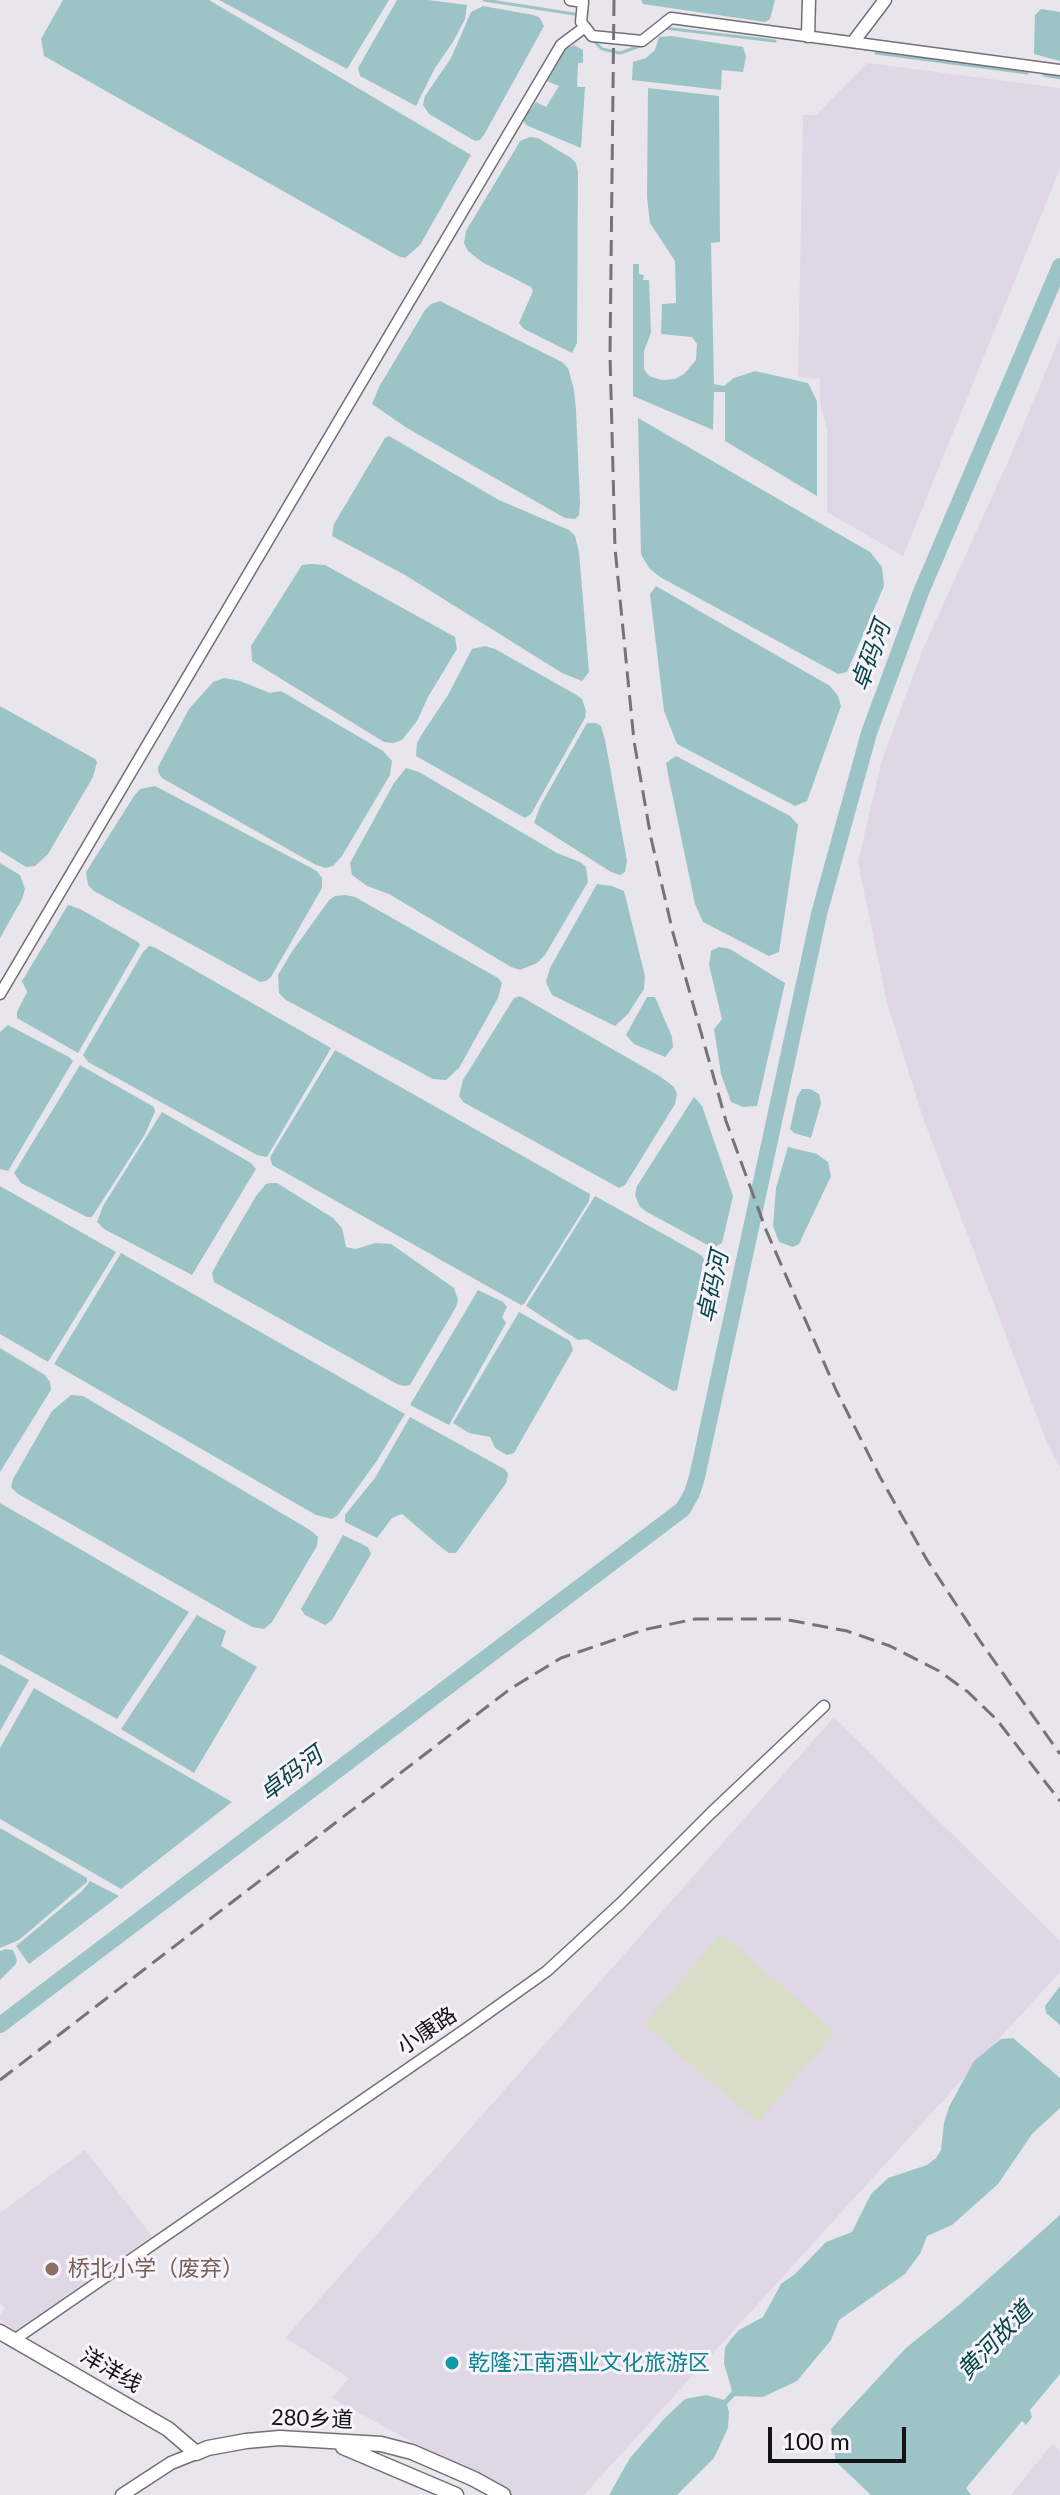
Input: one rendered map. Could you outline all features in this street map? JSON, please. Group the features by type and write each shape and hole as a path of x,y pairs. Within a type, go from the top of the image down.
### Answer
{"main road":[{"name":"洋洋线","path":"0,2332 168,2429 196,2453"},
{"name":"280乡道","path":"196,2453 246,2441 280,2438 381,2444 400,2448 474,2479 503,2495"},
{"path":"320,2439 362,2453 456,2495"}],"street":[{"path":"570,0 583,2 581,22 592,36 642,41 671,18 1060,70"},
{"path":"808,36 809,0"},
{"path":"854,41 885,0"},
{"path":"0,994 561,45 585,27"},
{"name":"小康路","path":"14,2340 547,1971 824,1706"},
{"name":"280乡道","path":"122,2495 171,2463 196,2453"}],"shaded area":[{"path":"867,63 1060,88 1060,169 903,556 827,512 827,429 820,403 820,379 798,377 803,115 816,115"},
{"path":"1060,337 1060,1467 1047,1443 923,1118 887,1003 858,862 882,760 923,649 1011,455"},
{"path":"834,1717 1060,1941 1060,1972 584,2495 510,2495 332,2398 349,2378 285,2338"},
{"name":"桥北小学（废弃）","path":"85,2150 152,2236 15,2331 0,2320 5,2308 0,2303 0,2213"},
{"path":"1052,2444 1060,2451 1060,2495 1011,2495"}],"green space":[{"path":"721,1934 835,2032 758,2122 644,2024"}],"water":[{"path":"63,0 209,0 471,155 420,245 405,258 398,256 44,56 41,39"},
{"path":"219,0 389,0 347,69"},
{"path":"397,0 467,5 465,19 416,106 360,76 358,68"},
{"path":"641,0 775,0 770,19 765,22 643,4"},
{"path":"483,6 533,15 539,17 544,26 484,135 475,141 429,114 423,105 425,96 451,58 471,12"},
{"path":"1041,9 1060,12 1060,61 1034,54 1035,15"},
{"path":"671,36 743,47 746,56 743,72 722,70 721,90 632,80 633,62 646,58 655,50 659,37"},
{"path":"574,45 583,50 583,63 578,63 577,87 585,87 581,148 526,125 523,120 536,102 546,107 559,86 547,81 564,50"},
{"path":"648,88 719,96 720,242 711,243 714,384 724,386 734,378 755,371 808,383 817,401 817,496 725,441 725,392 714,392 713,430 633,396 633,264 639,264 639,274 644,275 643,280 649,280 651,333 644,351 644,369 649,376 662,380 675,379 684,374 696,360 697,344 692,337 661,334 662,304 676,303 675,261 650,223 647,197"},
{"path":"538,138 571,158 578,172 577,343 572,353 524,329 519,323 533,291 531,287 482,262 468,251 464,243 466,231 520,141"},
{"path":"440,301 562,362 568,368 576,410 580,503 579,515 575,519 565,518 407,428 372,404 425,310"},
{"path":"638,418 870,552 882,567 884,586 847,672 838,674 660,577 649,568 641,554"},
{"path":"389,436 499,500 569,530 575,536 589,672 582,681 562,673 405,575 332,536 334,524"},
{"path":"302,565 325,565 455,637 457,649 417,721 402,740 384,742 252,661 251,646"},
{"path":"656,586 830,686 838,696 841,706 807,801 795,806 677,744 664,711 650,594"},
{"path":"485,646 575,694 582,699 586,711 585,718 531,814 525,818 416,756 417,743 448,695 472,649"},
{"path":"224,678 270,693 281,691 383,751 392,761 390,775 333,866 326,868 316,865 162,778 158,772 189,709 213,682"},
{"path":"0,706 97,762 93,777 48,854 35,866 26,867 0,851"},
{"path":"587,723 601,726 605,740 627,861 625,872 620,875 534,823 541,804"},
{"path":"676,756 790,816 798,825 779,952 769,956 703,922 695,904 666,763"},
{"path":"406,768 419,772 586,867 588,882 545,955 537,963 520,970 511,967 352,875 350,863 394,783"},
{"path":"155,786 317,871 322,878 322,888 266,981 260,982 88,885 86,872 134,796 140,789"},
{"path":"0,863 20,875 25,889 0,938"},
{"path":"597,884 624,891 645,976 644,989 628,1014 615,1026 552,995 546,982 550,968"},
{"path":"345,895 355,897 502,983 498,998 459,1068 446,1080 433,1079 286,1000 279,993 278,975 291,953 329,900"},
{"path":"68,905 140,945 78,1053 17,1018 27,992 22,981"},
{"path":"149,946 331,1048 267,1157 257,1155 88,1062 83,1055"},
{"path":"719,947 730,949 785,983 757,1106 743,1107 731,1102 721,1074 714,1029 722,1019 709,965 711,951"},
{"path":"520,996 674,1087 677,1094 675,1104 625,1185 619,1188 463,1102 459,1096 463,1080 514,998"},
{"path":"647,997 655,997 672,1037 673,1047 665,1057 634,1044 626,1035"},
{"path":"8,1025 73,1061 8,1171 0,1169 0,1032"},
{"path":"335,1050 590,1194 589,1201 524,1304 272,1165 270,1157"},
{"path":"80,1065 154,1107 155,1112 144,1136 92,1217 21,1183 14,1173"},
{"path":"802,1089 819,1094 821,1103 811,1138 790,1129 797,1097"},
{"path":"694,1097 702,1106 733,1196 722,1243 713,1248 647,1212 640,1207 635,1195 637,1186"},
{"path":"162,1112 251,1163 256,1169 192,1275 104,1229 97,1222 103,1206"},
{"path":"788,1147 817,1154 828,1162 831,1176 799,1244 793,1247 779,1242 773,1226 776,1188"},
{"path":"277,1183 333,1218 342,1228 346,1247 356,1249 375,1243 391,1244 454,1288 458,1300 456,1307 410,1385 397,1384 214,1282 212,1273 256,1196 266,1184"},
{"path":"0,1186 116,1252 48,1362 0,1334"},
{"path":"595,1196 704,1259 677,1390 673,1391 587,1339 578,1340 526,1306"},
{"path":"121,1253 405,1414 338,1515 332,1519 316,1515 54,1364"},
{"path":"478,1290 503,1302 507,1307 502,1317 506,1323 449,1425 410,1405"},
{"path":"519,1312 570,1341 573,1350 514,1453 507,1455 495,1448 490,1437 469,1433 453,1423"},
{"path":"0,1348 45,1375 51,1390 0,1472"},
{"path":"71,1395 83,1396 318,1537 317,1546 272,1622 264,1629 252,1627 18,1494 11,1487 52,1411"},
{"path":"410,1417 506,1470 508,1474 506,1483 456,1553 442,1548 402,1514 392,1518 377,1538 345,1522 345,1515 375,1478"},
{"path":"0,1503 189,1612 117,1719 0,1654"},
{"path":"343,1535 368,1547 371,1554 332,1620 325,1625 305,1615 301,1609"},
{"path":"197,1615 226,1631 221,1646 257,1667 194,1773 121,1729"},
{"path":"0,1664 29,1680 0,1731"},
{"path":"34,1688 232,1802 121,1889 0,1819 0,1748"},
{"path":"0,1828 87,1878 87,1882 19,1940 0,1948"},
{"path":"90,1881 119,1896 29,1964 16,1946"},
{"path":"13,1950 17,1960 0,1980 0,1951"},
{"path":"1060,1986 1060,2025 1046,2013 1045,2006"},
{"path":"1013,2038 1060,2078 1060,2108 1032,2134 998,2184 952,2225 927,2236 921,2252 905,2274 839,2320 831,2340 797,2381 763,2397 735,2396 727,2404 728,2428 714,2458 677,2495 609,2495 630,2458 685,2399 706,2395 724,2400 732,2391 724,2363 725,2348 731,2339 739,2330 763,2317 781,2284 826,2242 852,2232 871,2194 888,2178 927,2165 936,2158 941,2150 949,2107 974,2061 1001,2039"},
{"name":"黄河故道","path":"1060,2215 1060,2374 1030,2410 1032,2417 1026,2425 1022,2421 966,2488 971,2495 820,2495 837,2470 831,2429 906,2348"}],"pier":[{"path":"831,2457 871,2495 816,2495 833,2469"}],"waterway":[{"path":"484,0 574,14"},
{"path":"664,28 775,41"},
{"path":"592,39 602,49 620,53 643,45"},
{"path":"876,53 1027,73"},
{"path":"1044,75 1060,78"},
{"name":"卓码河","path":"0,2025 683,1509 697,1477 819,914 869,733 921,592 1060,266"}],"railway":[{"path":"614,0 610,355 615,548 634,741 651,838 673,933 726,1121 766,1230 836,1390 927,1560 1060,1754"},
{"path":"0,2080 510,1689 561,1658 643,1630 695,1619 783,1619 847,1631 890,1646 939,1671 968,1692 997,1720 1060,1801"}],"place":[{"name":"桥北小学（废弃）","path":"52,2269"},
{"name":"乾隆江南酒业文化旅游区","path":"452,2363"}]}
